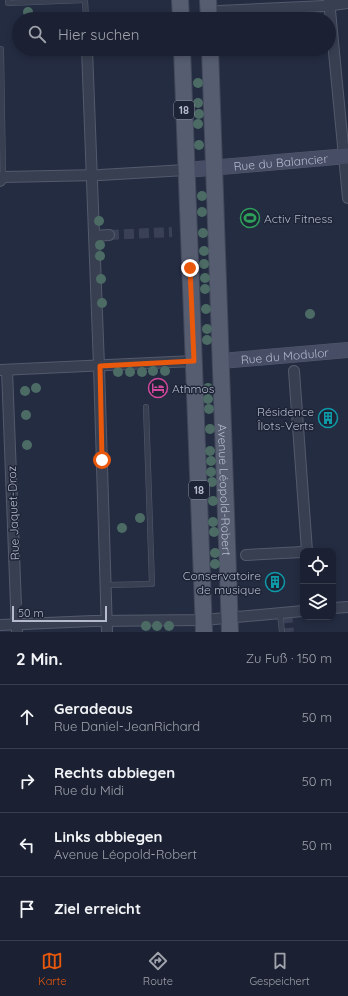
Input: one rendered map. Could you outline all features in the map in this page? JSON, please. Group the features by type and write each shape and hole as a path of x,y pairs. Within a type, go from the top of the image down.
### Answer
{"main road":[{"path":"180,0 181,12"},
{"name":"18","path":"182,56 204,626"},
{"name":"Avenue Léopold-Robert","path":"209,56 230,625"},
{"path":"194,361 221,361"}],"street":[{"path":"212,10 348,3"},
{"path":"87,56 100,366 107,632"},
{"path":"335,56 346,156 348,198"},
{"name":"Rue du Balancier","path":"214,168 346,156"},
{"path":"2,179 214,168"},
{"path":"95,236 109,235"},
{"name":"Rue du Modulor","path":"221,361 348,350"},
{"path":"4,370 194,361"},
{"name":"Rue Jaquet-Droz","path":"4,370 17,628"},
{"path":"294,370 307,548"},
{"path":"246,555 300,552"},
{"path":"336,608 348,607"},
{"path":"0,625 17,628 107,621 204,626 230,625 280,613 300,611"}],"lane":[{"path":"8,0 8,3 85,0 86,12"},
{"path":"1,49 2,179"},
{"path":"106,585 152,584 146,407"},
{"path":"280,613 282,632"}],"tunnel":[{"path":"109,235 172,232"},
{"path":"287,613 289,632"}],"place":[{"name":"Activ Fitness","path":"250,218"},
{"name":"Athmos","path":"158,388"},
{"name":"Résidence Îlots-Verts","path":"328,418"},
{"name":"Conservatoire de musique","path":"275,582"}],"route":[{"path":"102,460 100,366 194,361 190,268"}]}
